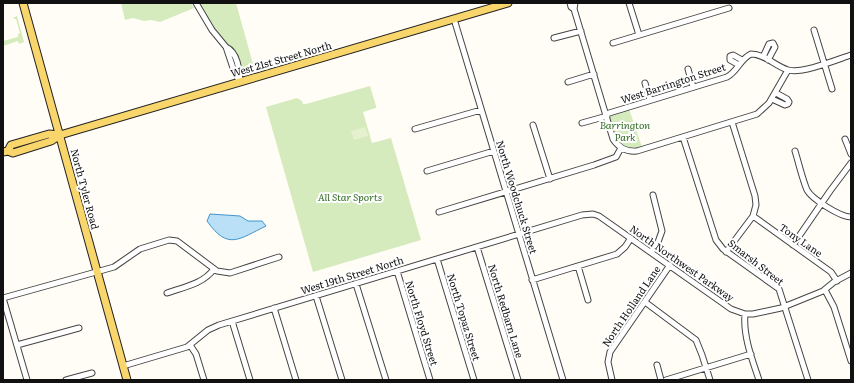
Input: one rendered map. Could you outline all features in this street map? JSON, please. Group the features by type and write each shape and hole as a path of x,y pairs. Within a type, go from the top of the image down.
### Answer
{"main road":[{"name":"North Tyler Road","path":"23,3 127,380"},
{"name":"West 21st Street North","path":"5,151 13,153 51,141 60,135 508,3"}],"street":[{"path":"196,3 212,30 226,47 231,50 239,70 240,82"},
{"path":"570,3 571,7 574,9 581,31 613,139 621,148 630,151 637,151 749,117 761,111 776,93 788,70"},
{"path":"574,9 575,3"},
{"path":"629,3 639,36"},
{"path":"614,43 729,8"},
{"name":"North Woodchuck Street","path":"454,19 563,380"},
{"path":"814,30 832,89"},
{"path":"554,38 581,31"},
{"path":"763,57 769,44 773,43 775,47 768,60"},
{"path":"739,65 730,60 730,56 733,54 742,60 751,54 763,57 788,70 800,71 851,56"},
{"name":"West Barrington Street","path":"582,123 650,100 727,77 734,72 742,60"},
{"path":"688,70 694,87"},
{"path":"568,82 594,74"},
{"path":"645,83 650,100"},
{"path":"772,99 783,105 788,104 789,102 787,99 776,93"},
{"path":"415,129 481,110"},
{"path":"726,252 753,216 756,205 755,196 732,122"},
{"path":"533,125 550,179"},
{"name":"Smarsh Street","path":"683,137 716,240 726,252 779,289 808,380"},
{"path":"845,139 851,154"},
{"path":"439,212 550,179 616,157 621,148"},
{"path":"427,171 494,151"},
{"path":"795,151 808,192 836,212 845,217 851,217"},
{"path":"793,245 851,163"},
{"path":"651,252 658,242 662,232 652,195"},
{"name":"West 19th Street North","path":"123,366 160,356 190,345 208,330 232,321 573,217 593,214"},
{"name":"North Northwest Parkway","path":"593,214 599,216 728,306 744,314"},
{"name":"Tony Lane","path":"753,216 831,272 837,281"},
{"path":"532,280 617,254 625,247 631,238"},
{"path":"27,380 3,298 114,267 140,249 174,240 181,243 217,271 230,273 279,257"},
{"name":"North Redbarn Lane","path":"476,246 518,380"},
{"name":"North Topaz Street","path":"437,259 474,380"},
{"name":"North Holland Lane","path":"612,380 608,362 610,352 670,265"},
{"path":"578,266 588,300"},
{"path":"167,292 198,283 210,275 214,269"},
{"name":"North Floyd Street","path":"397,271 430,380"},
{"path":"760,380 746,336 744,314 761,313 785,306 825,290 851,273"},
{"path":"356,284 386,380"},
{"path":"825,290 834,307 851,361"},
{"path":"316,296 342,380"},
{"path":"645,302 696,340 710,380"},
{"path":"274,308 296,380"},
{"path":"232,321 250,380"},
{"path":"17,345 79,328"},
{"path":"190,345 196,354 204,380"},
{"path":"666,380 751,354"},
{"path":"657,364 661,380"},
{"path":"66,380 92,373"}],"green space":[{"path":"121,3 191,3 194,8 160,22 151,20 144,21 133,18 125,20"},
{"path":"200,3 236,3 253,64 241,68 232,49 213,27"},
{"path":"17,16 24,42 19,44 18,41 3,46 3,41 18,37 18,34 20,33 16,19 13,18"},
{"name":"All Star Sports","path":"370,86 376,108 363,112 372,143 391,138 421,240 313,272 266,107 297,98 302,101 303,104 306,104"},
{"name":"Barrington Park","path":"629,109 642,147 627,148 618,141 615,136 609,116"},
{"path":"365,127 368,136 354,140 351,131"}],"water":[{"path":"210,214 240,216 248,221 262,221 266,226 241,238 234,240 228,239 221,236 214,230 207,221"}]}
